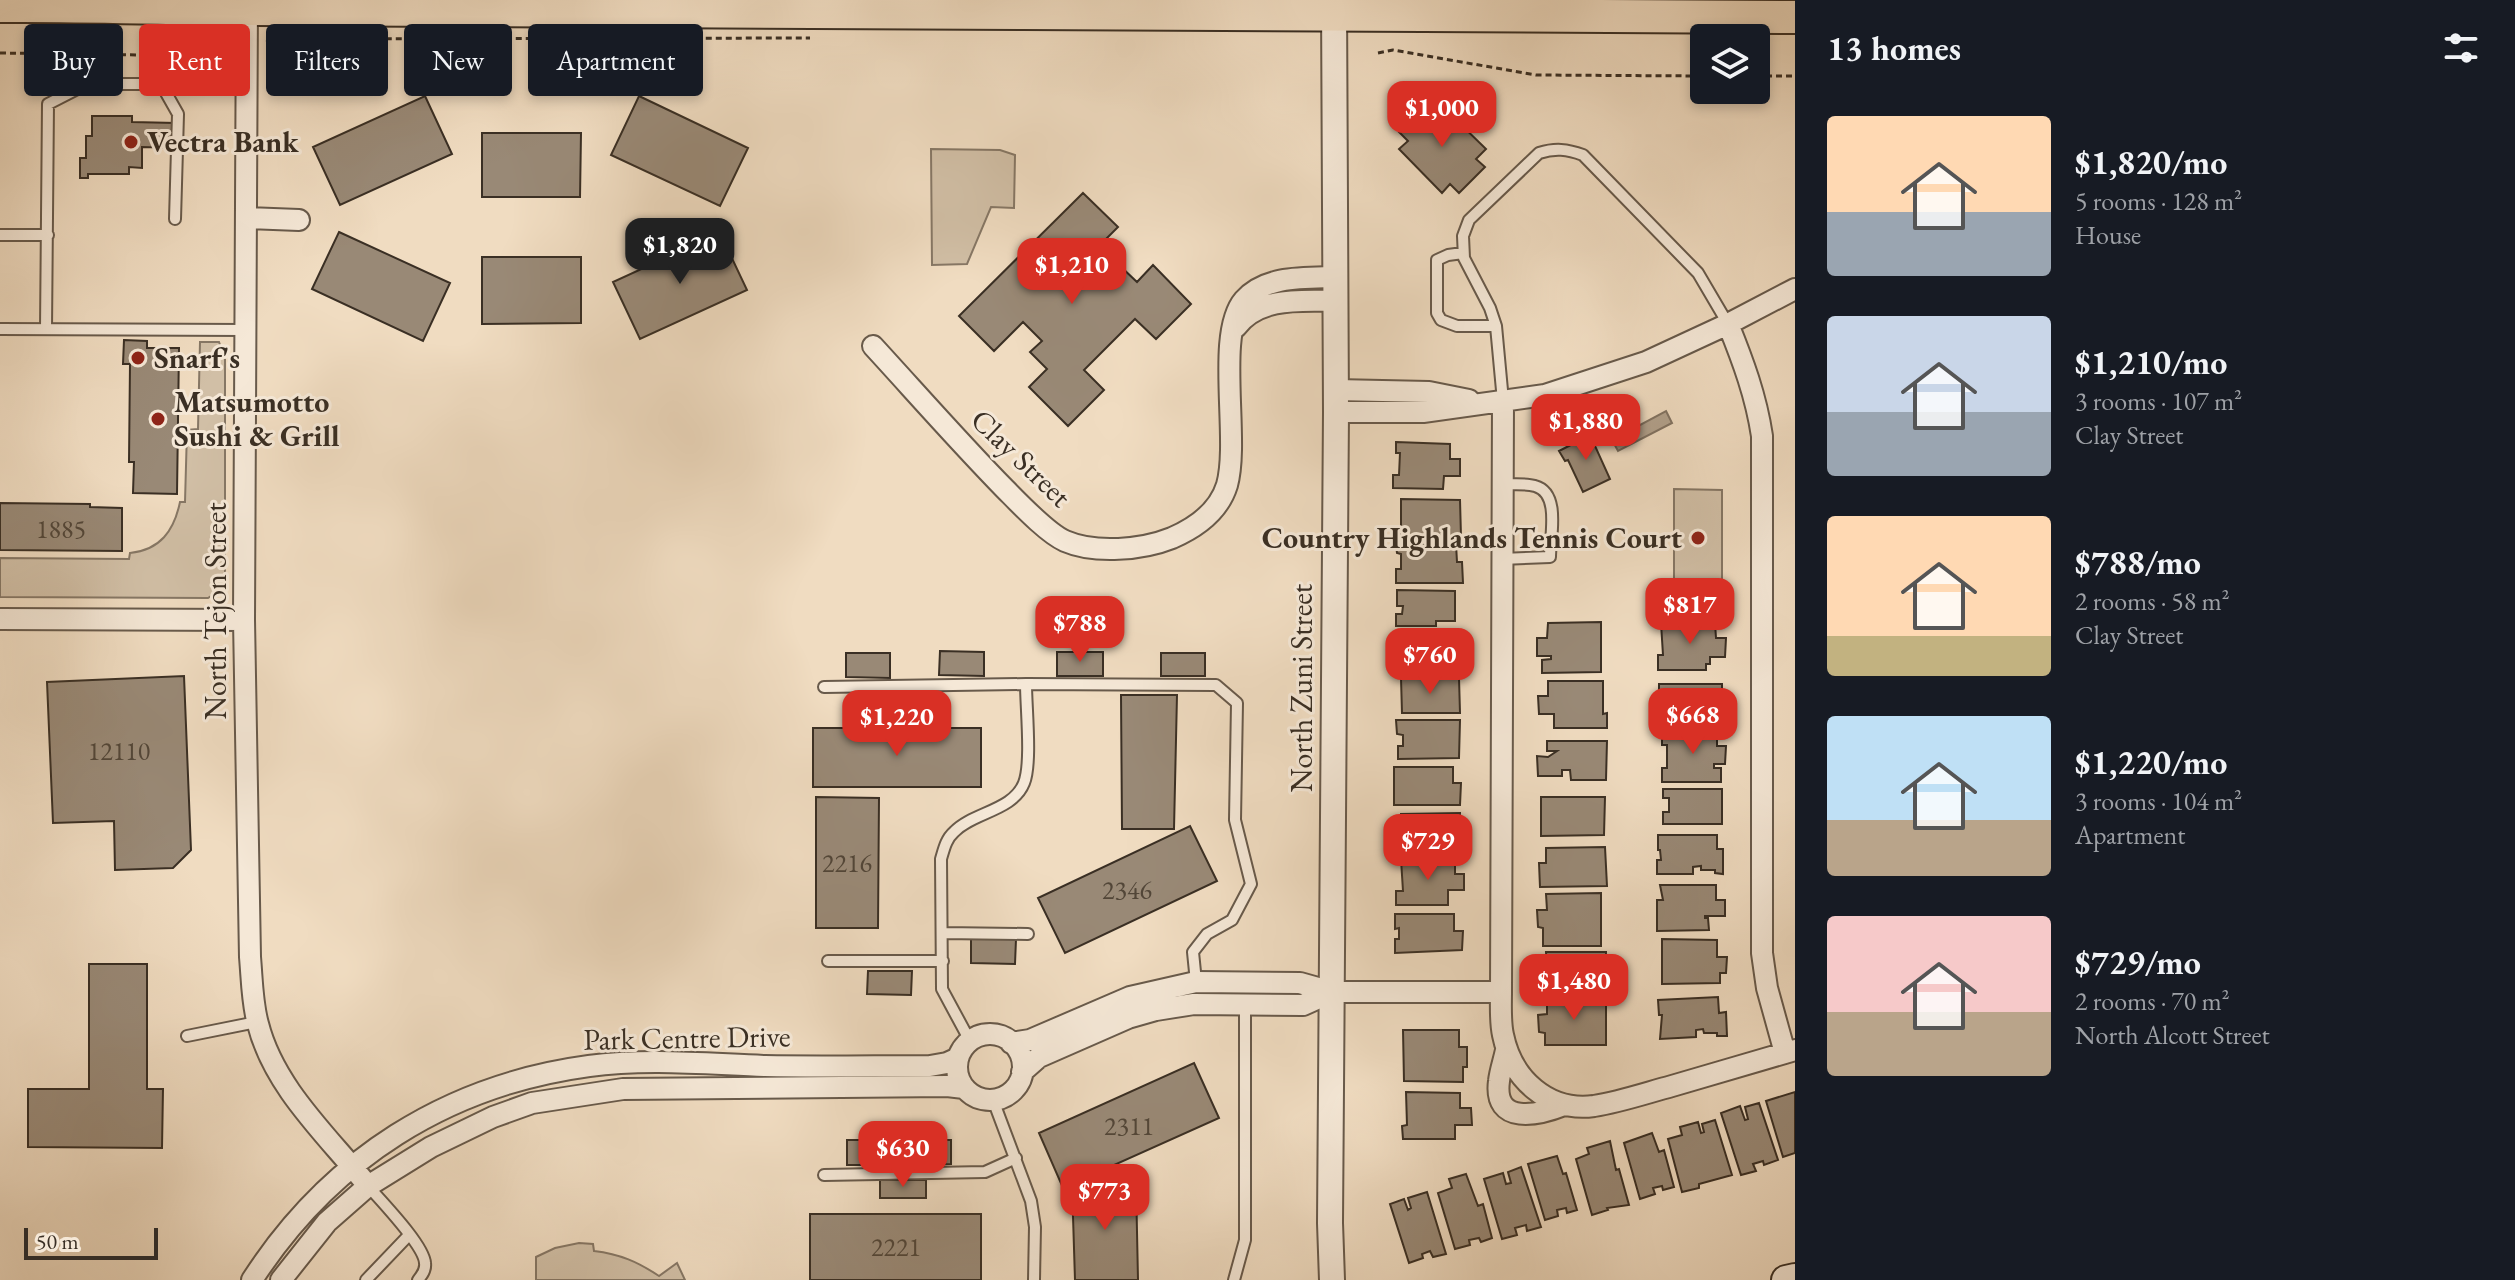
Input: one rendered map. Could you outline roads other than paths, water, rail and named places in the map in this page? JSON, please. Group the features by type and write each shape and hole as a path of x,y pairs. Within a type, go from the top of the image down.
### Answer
{"main road":[{"path":"0,6 250,3 521,8 1334,8 1795,17"},
{"path":"1786,1280 1795,1278"}],"street":[{"name":"North Tejon Street","path":"250,3 244,620 250,957 257,1022 272,1062 289,1090 368,1186"},
{"name":"North Zuni Street","path":"1332,1280 1336,401 1334,8"},
{"path":"246,218 299,220"},
{"name":"Clay Street","path":"873,346 970,453 1024,508 1064,541 1098,549 1133,549 1158,544 1199,523 1216,506 1227,485 1231,338 1238,324 1257,308 1336,289"},
{"path":"1336,401 1423,412 1545,395 1646,362 1795,289"},
{"path":"1506,1050 1498,1082 1499,1095 1509,1111 1533,1115 1564,1105 1592,1106 1642,1095 1790,1051 1767,988 1762,953 1762,436 1748,374 1728,324"},
{"path":"1503,401 1502,1031 1506,1050 1523,1080 1547,1098 1564,1105"},
{"path":"0,619 244,620"},
{"path":"1011,1043 1022,1061 1019,1082 1012,1091 993,1100 982,1099 964,1088 957,1068 958,1058 970,1041 980,1036 991,1035 1011,1043 1030,1040 1130,997 1196,982 1300,983 1332,992 1501,992"},
{"path":"1022,1072 1039,1057 1128,1018 1156,1010 1194,1004 1303,1005 1332,992"},
{"name":"Park Centre Drive","path":"252,1280 268,1254 300,1215 352,1165 424,1117 475,1094 548,1072 593,1065 668,1062 930,1066 958,1058"},
{"name":"Park Centre Drive","path":"281,1280 327,1222 368,1186 431,1147 493,1117 532,1103 623,1089 964,1088"}],"lane":[{"path":"46,329 48,104 87,84 161,84 178,114 175,219"},
{"path":"1503,401 1496,326 1463,253 1463,236 1469,220 1539,153 1550,149 1567,149 1583,155 1698,273 1728,324"},
{"path":"0,235 48,235"},
{"path":"1463,253 1437,260 1437,313 1441,320 1457,326 1496,326"},
{"path":"0,329 246,330"},
{"path":"1501,559 1550,557 1551,501 1547,493 1536,486 1502,484"},
{"path":"970,1041 942,989 941,859 946,842 955,830 1013,798 1024,784 1027,767 1026,684"},
{"path":"824,687 1216,685 1237,703 1235,820 1251,884 1232,920 1207,934 1193,952 1196,982"},
{"path":"943,933 1028,934"},
{"path":"828,961 943,961"},
{"path":"1234,1280 1245,1240 1245,1005"},
{"path":"187,1036 257,1022"},
{"path":"993,1100 1031,1201 1035,1227 1034,1280"},
{"path":"824,1175 985,1172 1016,1158"},
{"path":"368,1186 421,1250 426,1264 418,1280"},
{"path":"366,1280 409,1235"}],"place":[{"name":"Vectra Bank","path":"131,142"},
{"name":"Snarf's","path":"138,358"},
{"name":"Matsumotto Sushi & Grill","path":"158,419"},
{"name":"Country Highlands Tennis Court","path":"1698,538"}]}
